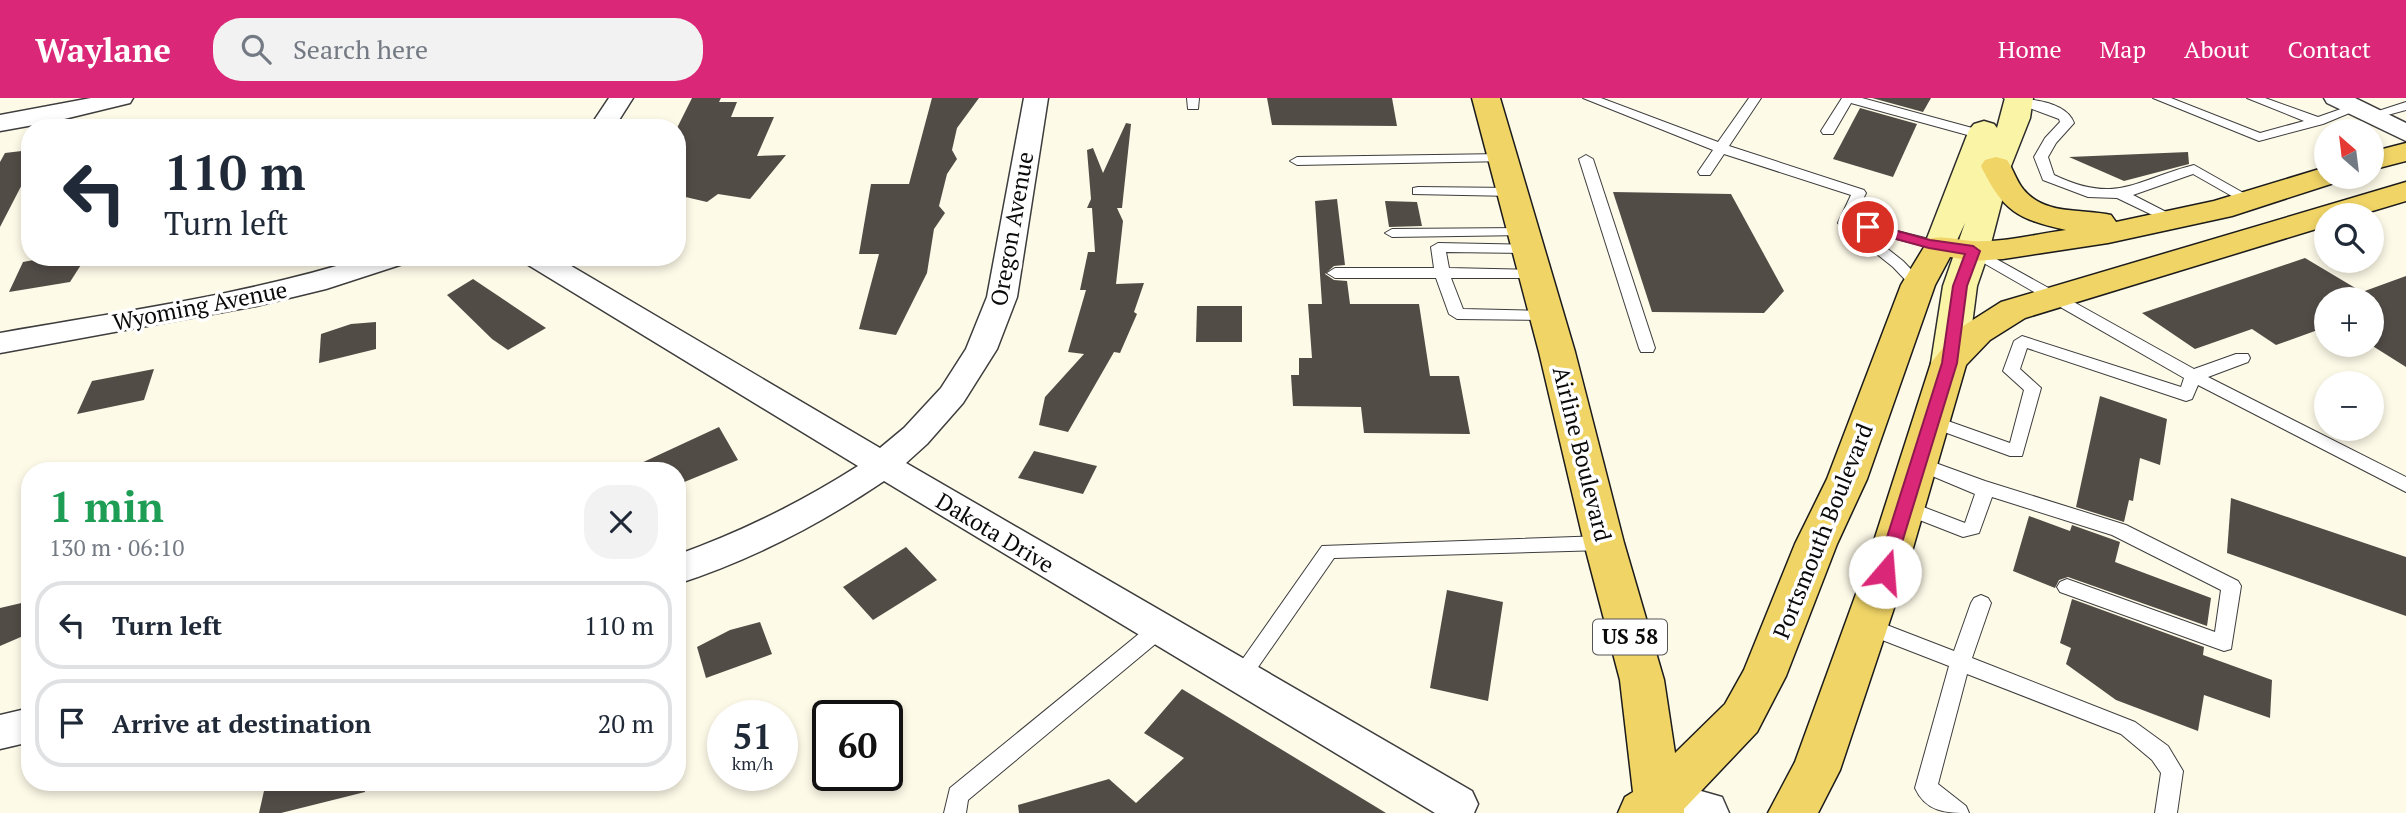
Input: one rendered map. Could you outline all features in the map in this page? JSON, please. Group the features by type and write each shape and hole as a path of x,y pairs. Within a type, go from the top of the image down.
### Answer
{"main road":[{"name":"Airline Boulevard","path":"1486,98 1642,680 1658,810"},
{"path":"1792,813 1816,770 1905,507 1949,363 1960,286 1973,251 1996,166 2016,118 2013,99 1992,110 1940,246 1973,251 2108,233 2235,205"},
{"path":"2384,158 2406,152"},
{"path":"1996,166 2007,190 2017,200 2048,215 2092,223 2169,219"},
{"path":"2061,295 2050,281 2048,273 2235,205 2314,180"},
{"path":"1949,363 1964,341 1986,323 2013,310 2406,191"},
{"name":"Portsmouth Boulevard","path":"1658,810 1741,718 1764,676 1816,544 1847,479 1918,285 1940,246"}],"street":[{"path":"25,119 121,98"},
{"path":"607,119 621,98"},
{"name":"Oregon Avenue","path":"686,567 736,550 793,523 835,499 882,466 915,437 951,397 977,358 995,320 1002,297 1035,98"},
{"path":"2356,107 2406,133"},
{"path":"0,123 21,120"},
{"name":"Wyoming Avenue","path":"0,343 256,297 316,283 368,266"},
{"name":"Dakota Drive","path":"551,266 1158,630 1457,804"},
{"path":"0,732 21,727"},
{"path":"1658,810 1705,813"}],"lane":[{"path":"1589,98 1721,148 1859,193 1845,223"},
{"path":"1705,172 1755,98"},
{"path":"1828,131 1847,98 1982,135"},
{"path":"2158,98 2259,137 2314,122"},
{"path":"2252,98 2314,119"},
{"path":"2013,99 2065,117 2067,123 2050,141 2041,157 2048,177 2072,190 2111,196 2194,169 2235,205"},
{"path":"2324,119 2356,107 2406,106"},
{"path":"1297,161 1503,158"},
{"path":"1586,159 1647,348"},
{"path":"1418,191 1513,192"},
{"path":"2120,194 2169,219"},
{"path":"1845,223 1940,246"},
{"path":"1845,223 1898,264 1918,285"},
{"path":"1392,233 1528,251"},
{"path":"1528,251 1438,247 1443,273 1457,314 1546,316"},
{"path":"1335,273 1443,273 1528,251"},
{"path":"1973,251 2061,295 2193,376 2406,485"},
{"path":"1931,421 2016,452 2033,388 2011,371 2022,341 2186,395 2193,376 2242,358"},
{"path":"1919,463 1979,486 2119,530 2231,586 2224,643 2067,587"},
{"path":"1905,507 1963,530 1972,528 1984,493 1979,486"},
{"path":"1240,677 1329,551 1604,544"},
{"path":"1958,813 1926,788 1960,662 1981,603"},
{"path":"1866,625 2128,728 2160,753 2172,771 2166,813"},
{"path":"955,813 958,795 1158,630"}],"building":[{"path":"692,98 721,98 719,102 737,102 731,117 774,117 757,156 786,155 750,199 718,194 707,202 686,197 686,119 682,119"},
{"path":"932,98 979,98 957,128 952,150 957,159 947,174 939,206 945,213 934,229 927,273 896,335 859,329 879,254 859,254 871,184 909,184"},
{"path":"1267,98 1392,98 1397,126 1272,125"},
{"path":"1872,98 1931,98 1923,112"},
{"path":"1860,108 1917,124 1893,177 1833,159"},
{"path":"1126,123 1131,124 1122,208 1117,208 1123,221 1116,284 1144,283 1134,312 1137,314 1120,353 1114,352 1068,432 1039,425 1045,397 1084,354 1068,352 1086,290 1080,290 1088,252 1095,252 1092,208 1087,208 1091,199 1087,150 1093,148 1103,173"},
{"path":"21,151 21,186 0,227 0,162 5,153"},
{"path":"2188,152 2189,164 2124,181 2069,157"},
{"path":"1613,192 1731,194 1784,291 1764,313 1652,312"},
{"path":"1337,199 1345,265 1334,266 1325,274 1334,280 1347,281 1350,304 1419,304 1430,376 1459,376 1470,434 1364,433 1361,407 1293,406 1291,375 1299,375 1299,358 1312,358 1308,304 1322,304 1315,201"},
{"path":"1385,201 1417,202 1422,226 1389,227"},
{"path":"2305,258 2314,263 2314,273 2330,273 2354,287 2314,287 2314,331 2276,345 2252,329 2195,349 2142,313"},
{"path":"21,266 80,266 70,282 9,292"},
{"path":"2406,276 2406,367 2384,353 2384,287 2376,287"},
{"path":"473,279 546,328 508,350 492,339 447,295"},
{"path":"1197,306 1242,306 1242,342 1196,342"},
{"path":"376,322 376,349 319,363 321,334 351,324"},
{"path":"154,369 144,400 77,414 92,381"},
{"path":"2100,396 2167,419 2160,465 2140,458 2133,501 2129,500 2124,522 2076,507"},
{"path":"719,427 738,460 686,481 686,462 643,462"},
{"path":"1034,451 1097,466 1083,494 1018,478"},
{"path":"2231,498 2406,557 2406,616 2227,553"},
{"path":"2029,516 2070,531 2072,525 2120,542 2115,562 2211,598 2207,626 2068,577 2059,580 2055,588 2013,571"},
{"path":"906,547 937,580 873,620 843,587"},
{"path":"1447,590 1503,602 1488,701 1430,688"},
{"path":"2072,599 2204,647 2203,655 2272,680 2270,718 2204,695 2198,731 2116,700 2066,664 2071,648 2060,643"},
{"path":"21,603 21,637 0,646 0,608"},
{"path":"760,622 772,654 706,678 697,647 730,630"},
{"path":"1182,689 1386,813 1019,813 1018,805 1109,779 1136,803 1184,758 1144,733"},
{"path":"264,791 365,791 281,813 259,813"}],"route":[{"path":"1868,227 1929,244 1973,251 1960,286 1949,363 1885,572"}]}
